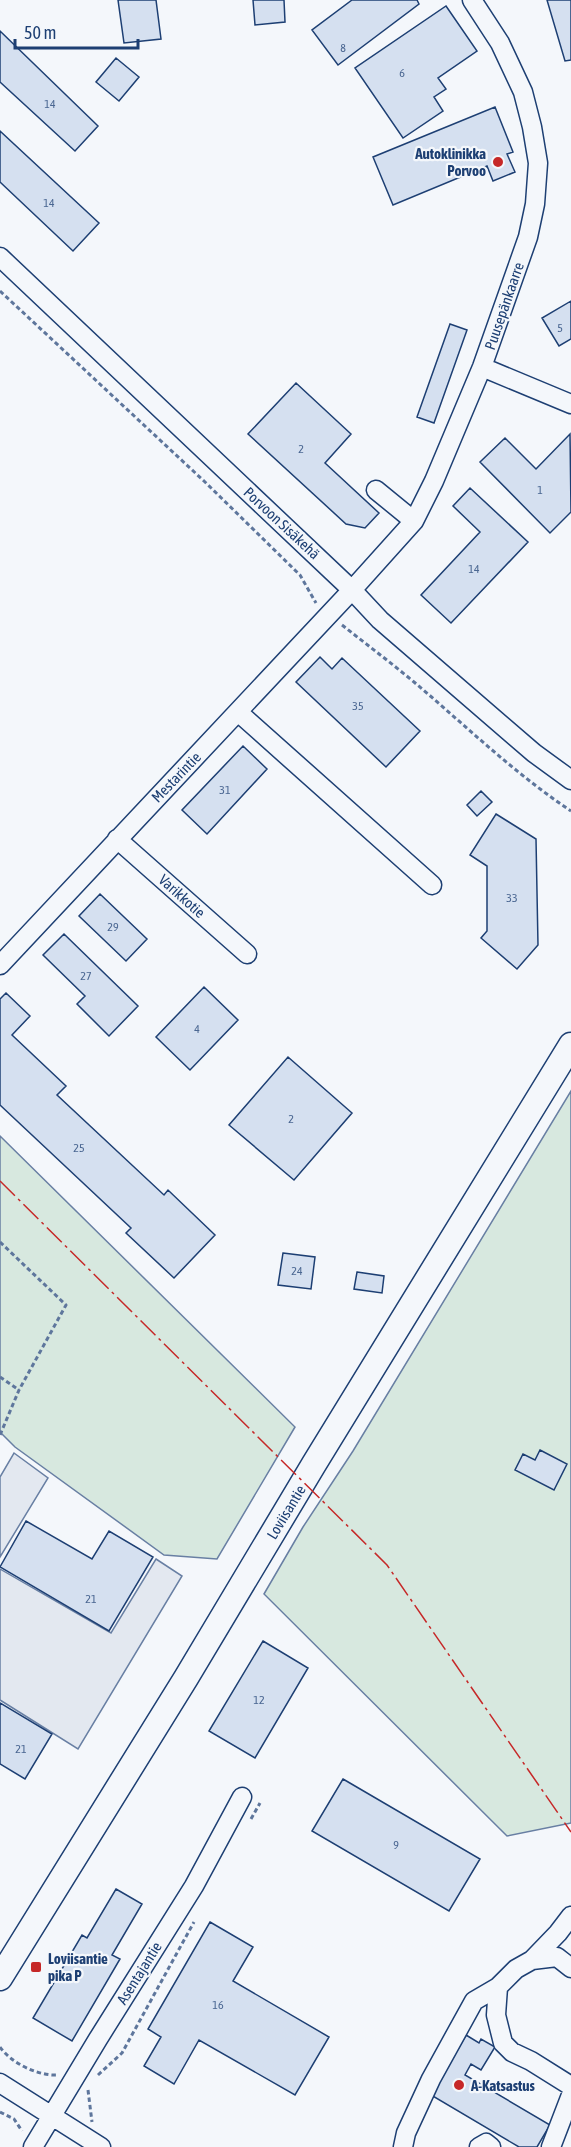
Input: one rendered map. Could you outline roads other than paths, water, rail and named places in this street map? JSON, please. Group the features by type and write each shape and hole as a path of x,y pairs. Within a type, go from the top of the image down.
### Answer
{"main road":[{"name":"Loviisantie","path":"0,1978 186,1678 314,1464 571,1046"}],"street":[{"name":"Puusepänkaarre","path":"352,590 414,521 452,442 483,367 528,237 535,204 538,163 523,93 500,43 472,0"},
{"name":"Porvoon Sisäkehä","path":"0,257 352,590 380,620 534,753 571,780"},
{"path":"483,367 571,404"},
{"path":"376,490 414,521"},
{"name":"Mestarintie","path":"0,965 352,590"},
{"path":"238,712 432,885"},
{"name":"Varikkotie","path":"117,838 247,954"},
{"name":"Asentajantie","path":"34,2146 52,2115 84,2084 242,1797"},
{"path":"403,2147 406,2133 431,2079 474,2001 498,1987 516,1969 531,1960 558,1934 571,1916"},
{"path":"531,1960 557,1957 571,1968"},
{"path":"498,1987 496,2015 503,2043 512,2052 571,2086"},
{"path":"0,2083 101,2147"},
{"path":"551,2147 571,2095"},
{"path":"479,2147 486,2143 491,2147"}],"place":[{"name":"Autoklinikka Porvoo","path":"498,162"},
{"name":"Loviisantie pika P","path":"36,1967"},
{"name":"A-Katsastus","path":"459,2085"}]}
